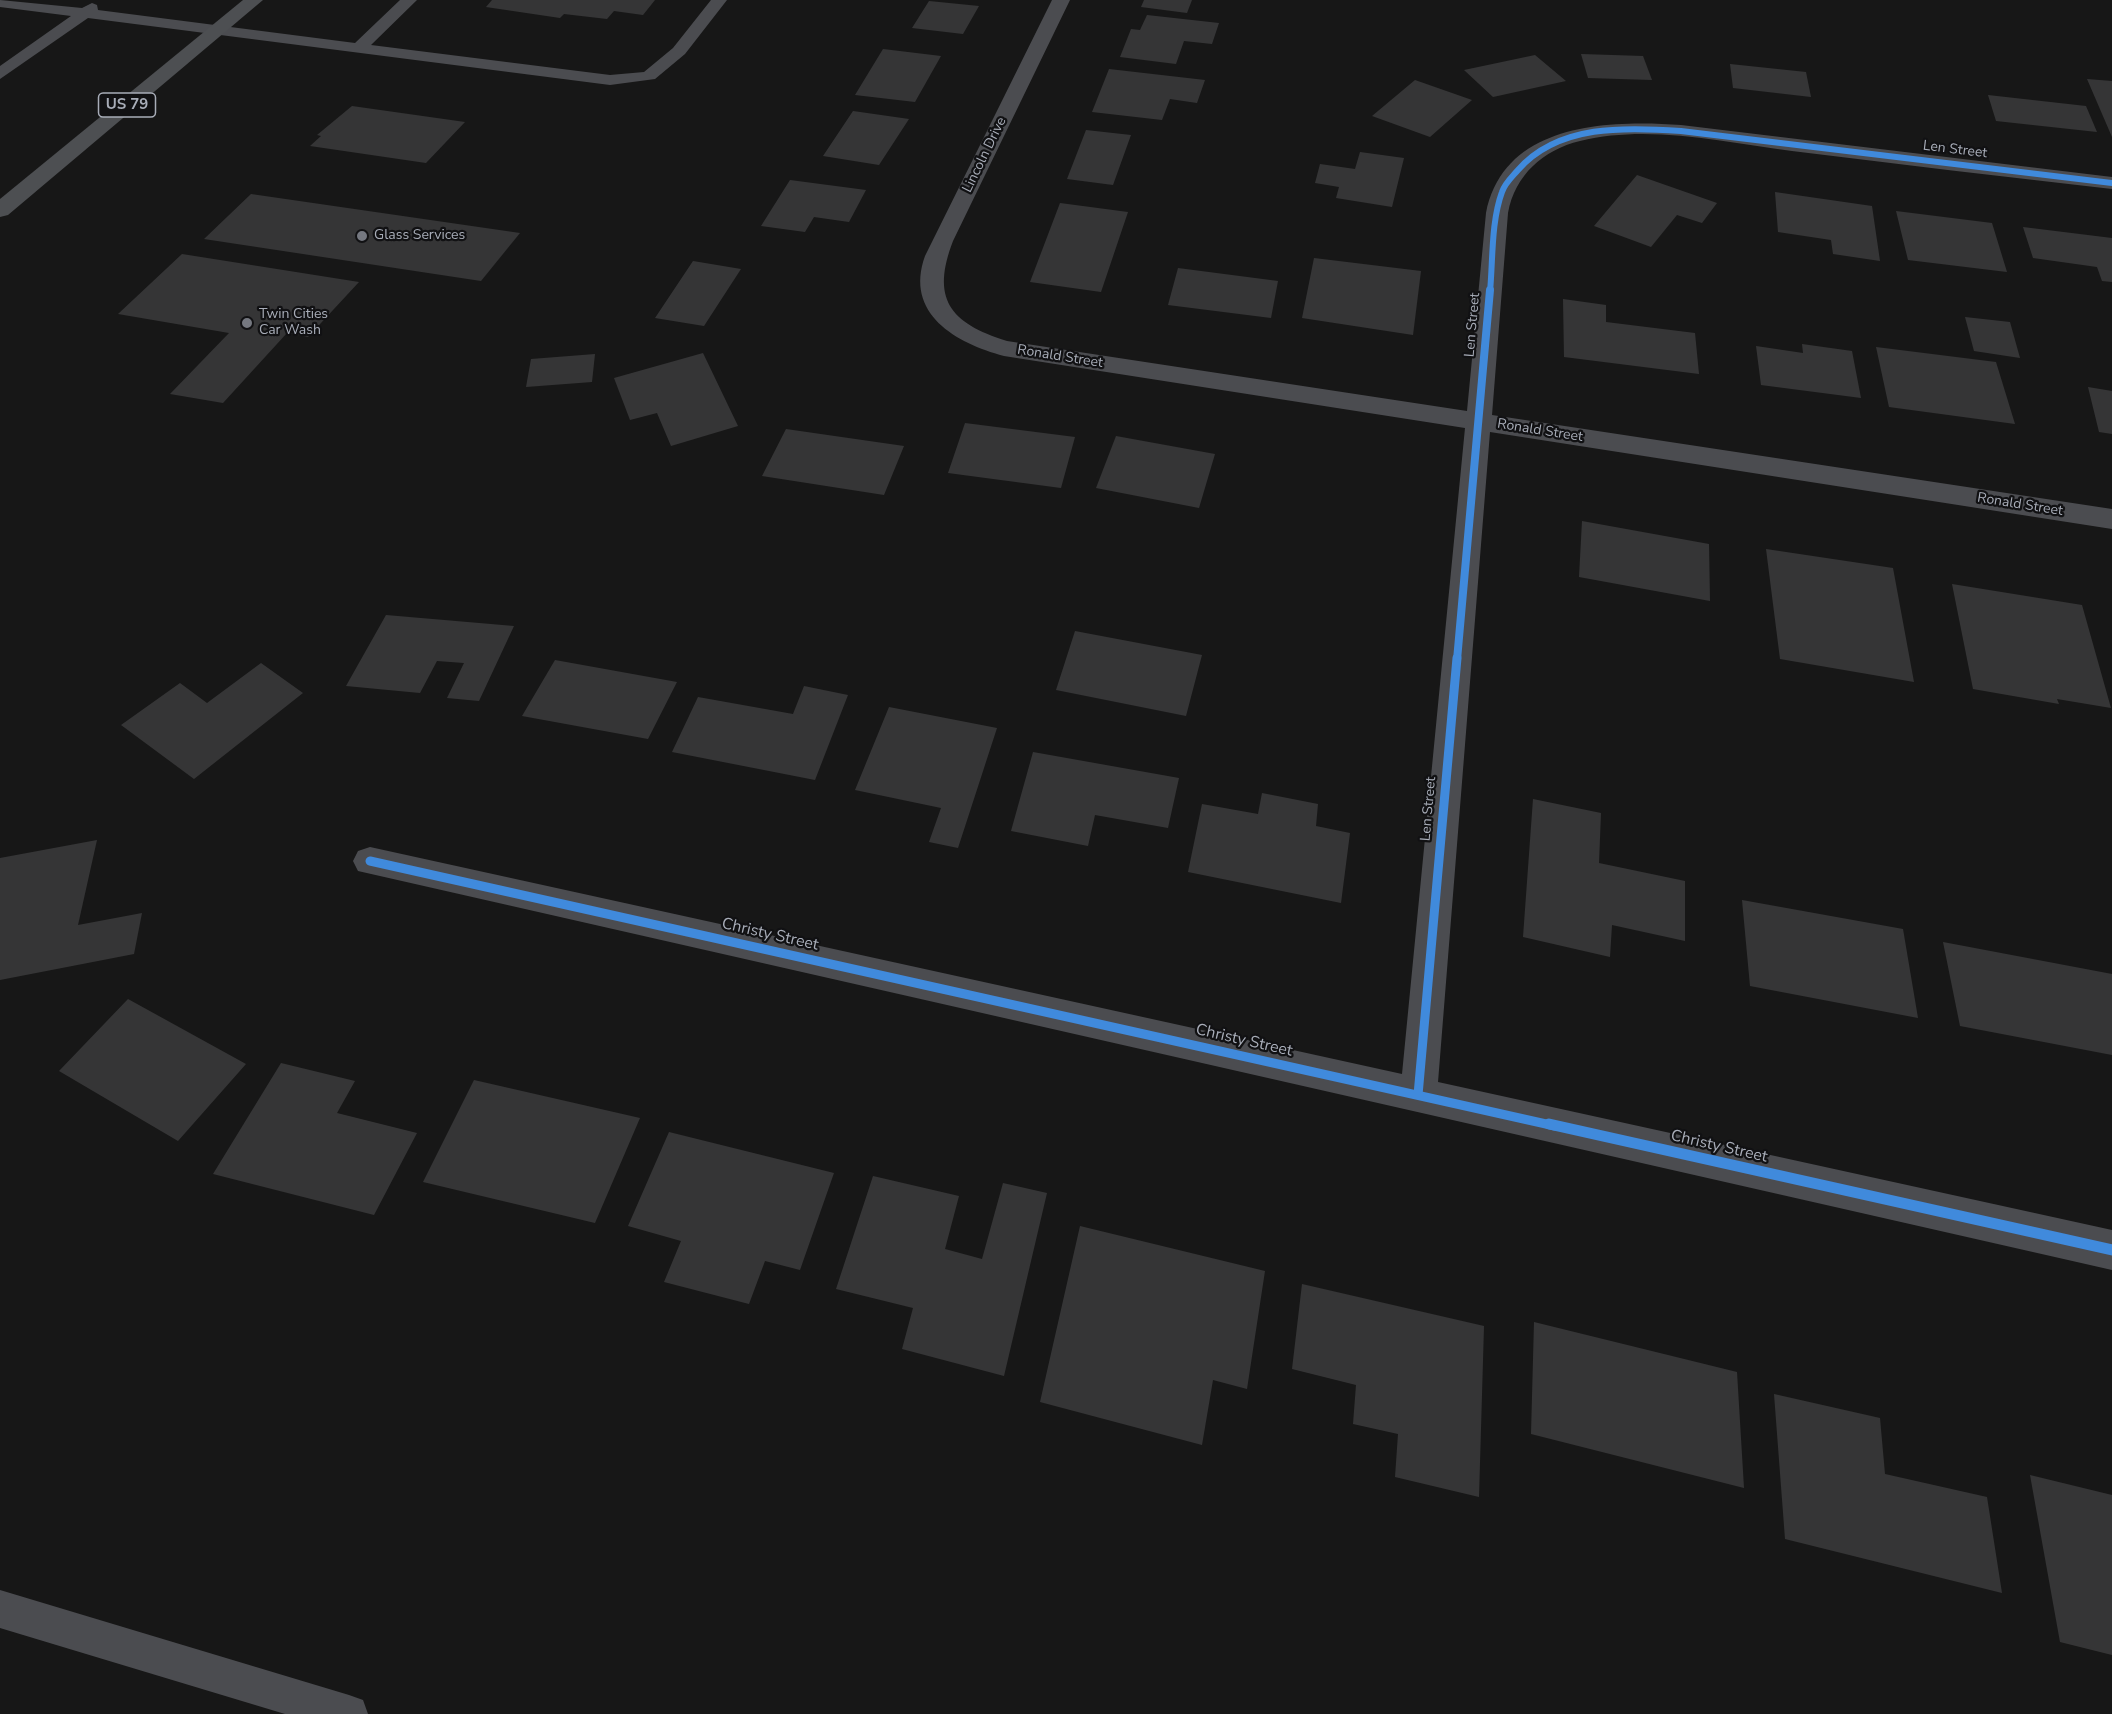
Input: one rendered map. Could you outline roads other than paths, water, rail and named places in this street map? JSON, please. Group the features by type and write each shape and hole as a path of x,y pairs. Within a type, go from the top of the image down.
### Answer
{"main road":[{"name":"US 79","path":"0,210 254,0"}],"street":[{"name":"Lincoln Drive","path":"942,313 931,283 938,252 1061,0"},
{"name":"Len Street","path":"1418,1095 1477,422 1497,213 1505,184 1533,154 1566,138 1613,130 1672,130 2112,183"},
{"name":"Ronald Street","path":"942,313 952,324 969,335 1004,348 2112,519"},
{"name":"Christy Street","path":"370,861 2112,1250"}],"lane":[{"path":"0,74 103,0"},
{"path":"357,49 409,0"},
{"path":"0,2 610,80 649,76 679,51 719,0"},
{"path":"0,1609 349,1714"}],"place":[{"name":"Glass Services","path":"362,236"},
{"name":"Twin Cities Car Wash","path":"247,323"}]}
